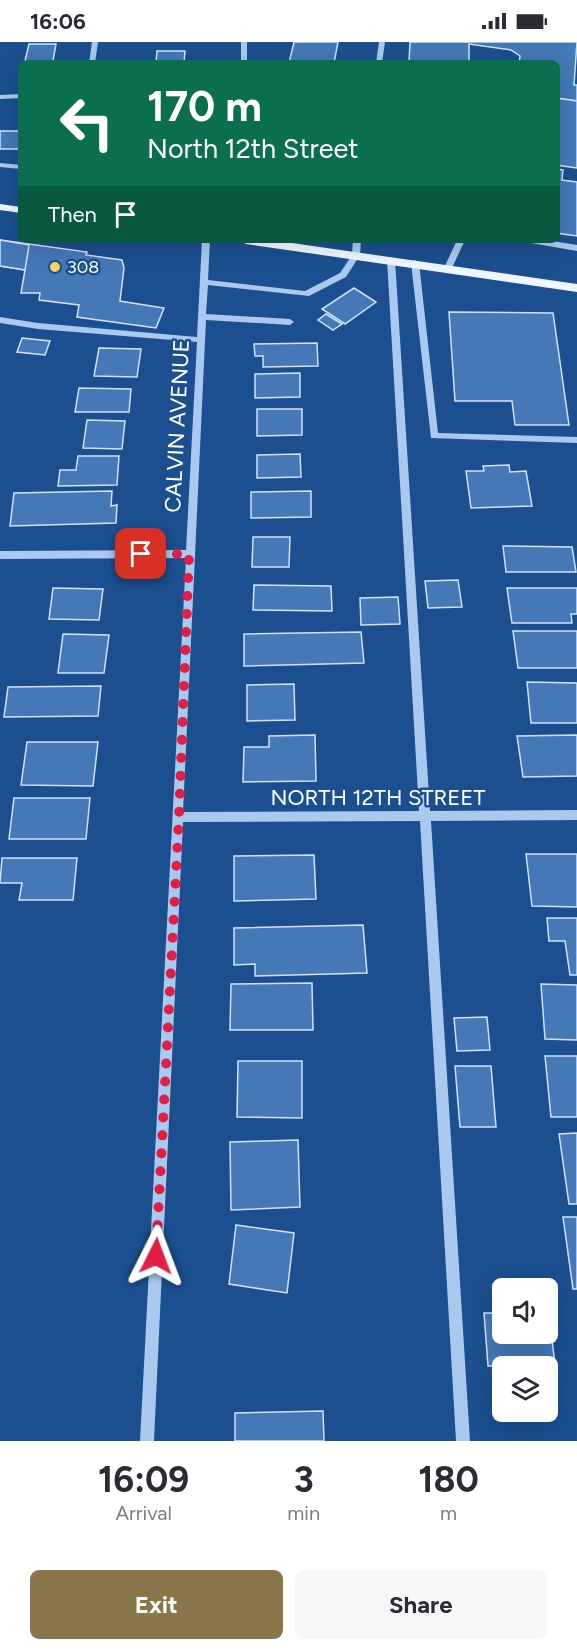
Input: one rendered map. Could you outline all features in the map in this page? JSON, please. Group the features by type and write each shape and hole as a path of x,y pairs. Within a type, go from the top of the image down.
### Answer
{"main road":[{"path":"0,207 18,210"},
{"path":"268,243 577,288"}],"street":[{"path":"92,60 95,42"},
{"path":"244,42 244,60"},
{"path":"379,60 382,42"},
{"path":"0,97 18,96"},
{"path":"0,165 18,167"},
{"name":"CALVIN AVENUE","path":"147,1441 206,243"},
{"path":"205,282 306,294 343,275 356,255 357,243"},
{"path":"448,268 460,243"},
{"path":"548,243 577,248"},
{"path":"392,260 463,1441"},
{"path":"415,263 434,436 577,440"},
{"path":"203,317 290,322"},
{"path":"0,320 38,326 202,340"},
{"path":"0,555 189,554"},
{"name":"NORTH 12TH STREET","path":"179,817 577,815"}],"building":[{"path":"294,42 338,42 335,60 290,60"},
{"path":"410,42 577,42 574,85 577,85 577,101 560,99 560,60 519,60 520,56 511,50 469,44 469,60 409,60"},
{"path":"29,44 56,44 53,60 25,60"},
{"path":"157,51 185,51 184,60 156,60"},
{"path":"560,99 577,101 577,168 560,166"},
{"path":"0,131 18,131 18,149 0,149"},
{"path":"560,170 563,170 562,180 577,182 577,236 560,234"},
{"path":"0,240 87,252 86,255 122,260 124,268 120,301 164,308 156,328 77,317 79,305 39,300 40,293 21,293 25,270 0,266"},
{"path":"0,240 29,245 25,270 0,266"},
{"path":"354,288 376,302 345,324 322,309"},
{"path":"449,312 553,313 569,425 515,425 512,401 455,401"},
{"path":"326,314 342,324 333,330 318,320"},
{"path":"22,338 50,341 45,355 17,352"},
{"path":"317,343 318,366 263,367 263,356 255,356 254,344"},
{"path":"99,348 141,349 137,377 94,376"},
{"path":"300,373 300,397 255,398 255,374"},
{"path":"79,388 131,389 129,412 75,412"},
{"path":"257,409 302,409 302,435 257,436"},
{"path":"87,420 125,421 122,449 83,448"},
{"path":"300,454 301,477 257,478 257,455"},
{"path":"78,456 119,456 117,485 58,486 60,470 76,470"},
{"path":"509,465 510,472 526,471 532,506 471,508 466,471 484,471 483,466"},
{"path":"112,491 111,506 117,505 116,523 10,526 14,493"},
{"path":"311,491 311,517 251,518 251,492"},
{"path":"253,537 290,537 289,567 252,567"},
{"path":"503,546 572,547 576,572 506,572"},
{"path":"458,580 462,607 428,608 425,581"},
{"path":"254,585 331,586 332,611 253,610"},
{"path":"53,588 103,589 99,620 49,619"},
{"path":"507,588 577,588 577,614 571,614 572,623 512,623"},
{"path":"398,597 400,624 361,625 360,598"},
{"path":"513,631 577,631 577,668 518,668"},
{"path":"361,632 364,663 244,666 244,634"},
{"path":"63,634 109,635 104,673 58,673"},
{"path":"527,682 577,683 577,723 531,723"},
{"path":"294,684 295,720 247,721 247,685"},
{"path":"101,686 98,716 4,717 8,687"},
{"path":"315,735 316,781 243,782 244,747 269,747 269,736"},
{"path":"577,735 577,776 523,777 517,736"},
{"path":"27,742 98,742 93,786 21,785"},
{"path":"14,798 90,798 86,839 9,839"},
{"path":"526,854 577,854 577,907 532,906"},
{"path":"314,855 316,899 234,901 234,856"},
{"path":"2,858 77,858 73,900 19,900 22,883 0,883"},
{"path":"547,918 577,918 577,975 570,975 565,941 549,941"},
{"path":"363,925 367,973 255,976 255,964 234,965 234,928"},
{"path":"312,983 313,1030 230,1030 231,984"},
{"path":"541,984 577,985 577,1040 545,1039"},
{"path":"487,1017 490,1050 457,1051 454,1018"},
{"path":"545,1056 577,1056 577,1117 551,1117"},
{"path":"238,1061 302,1061 302,1118 237,1117"},
{"path":"455,1066 491,1066 496,1127 460,1127"},
{"path":"577,1133 577,1204 569,1204 559,1134"},
{"path":"298,1140 300,1207 231,1210 230,1142"},
{"path":"563,1217 577,1217 577,1289 573,1289"},
{"path":"236,1225 294,1233 287,1293 229,1284"},
{"path":"484,1313 492,1313 492,1344 553,1344 554,1356 492,1356 492,1366 488,1366"},
{"path":"323,1411 324,1441 235,1441 235,1413"}],"place":[{"name":"308","path":"55,267"}],"route":[{"path":"141,554 189,554 179,817 156,1256"}]}
